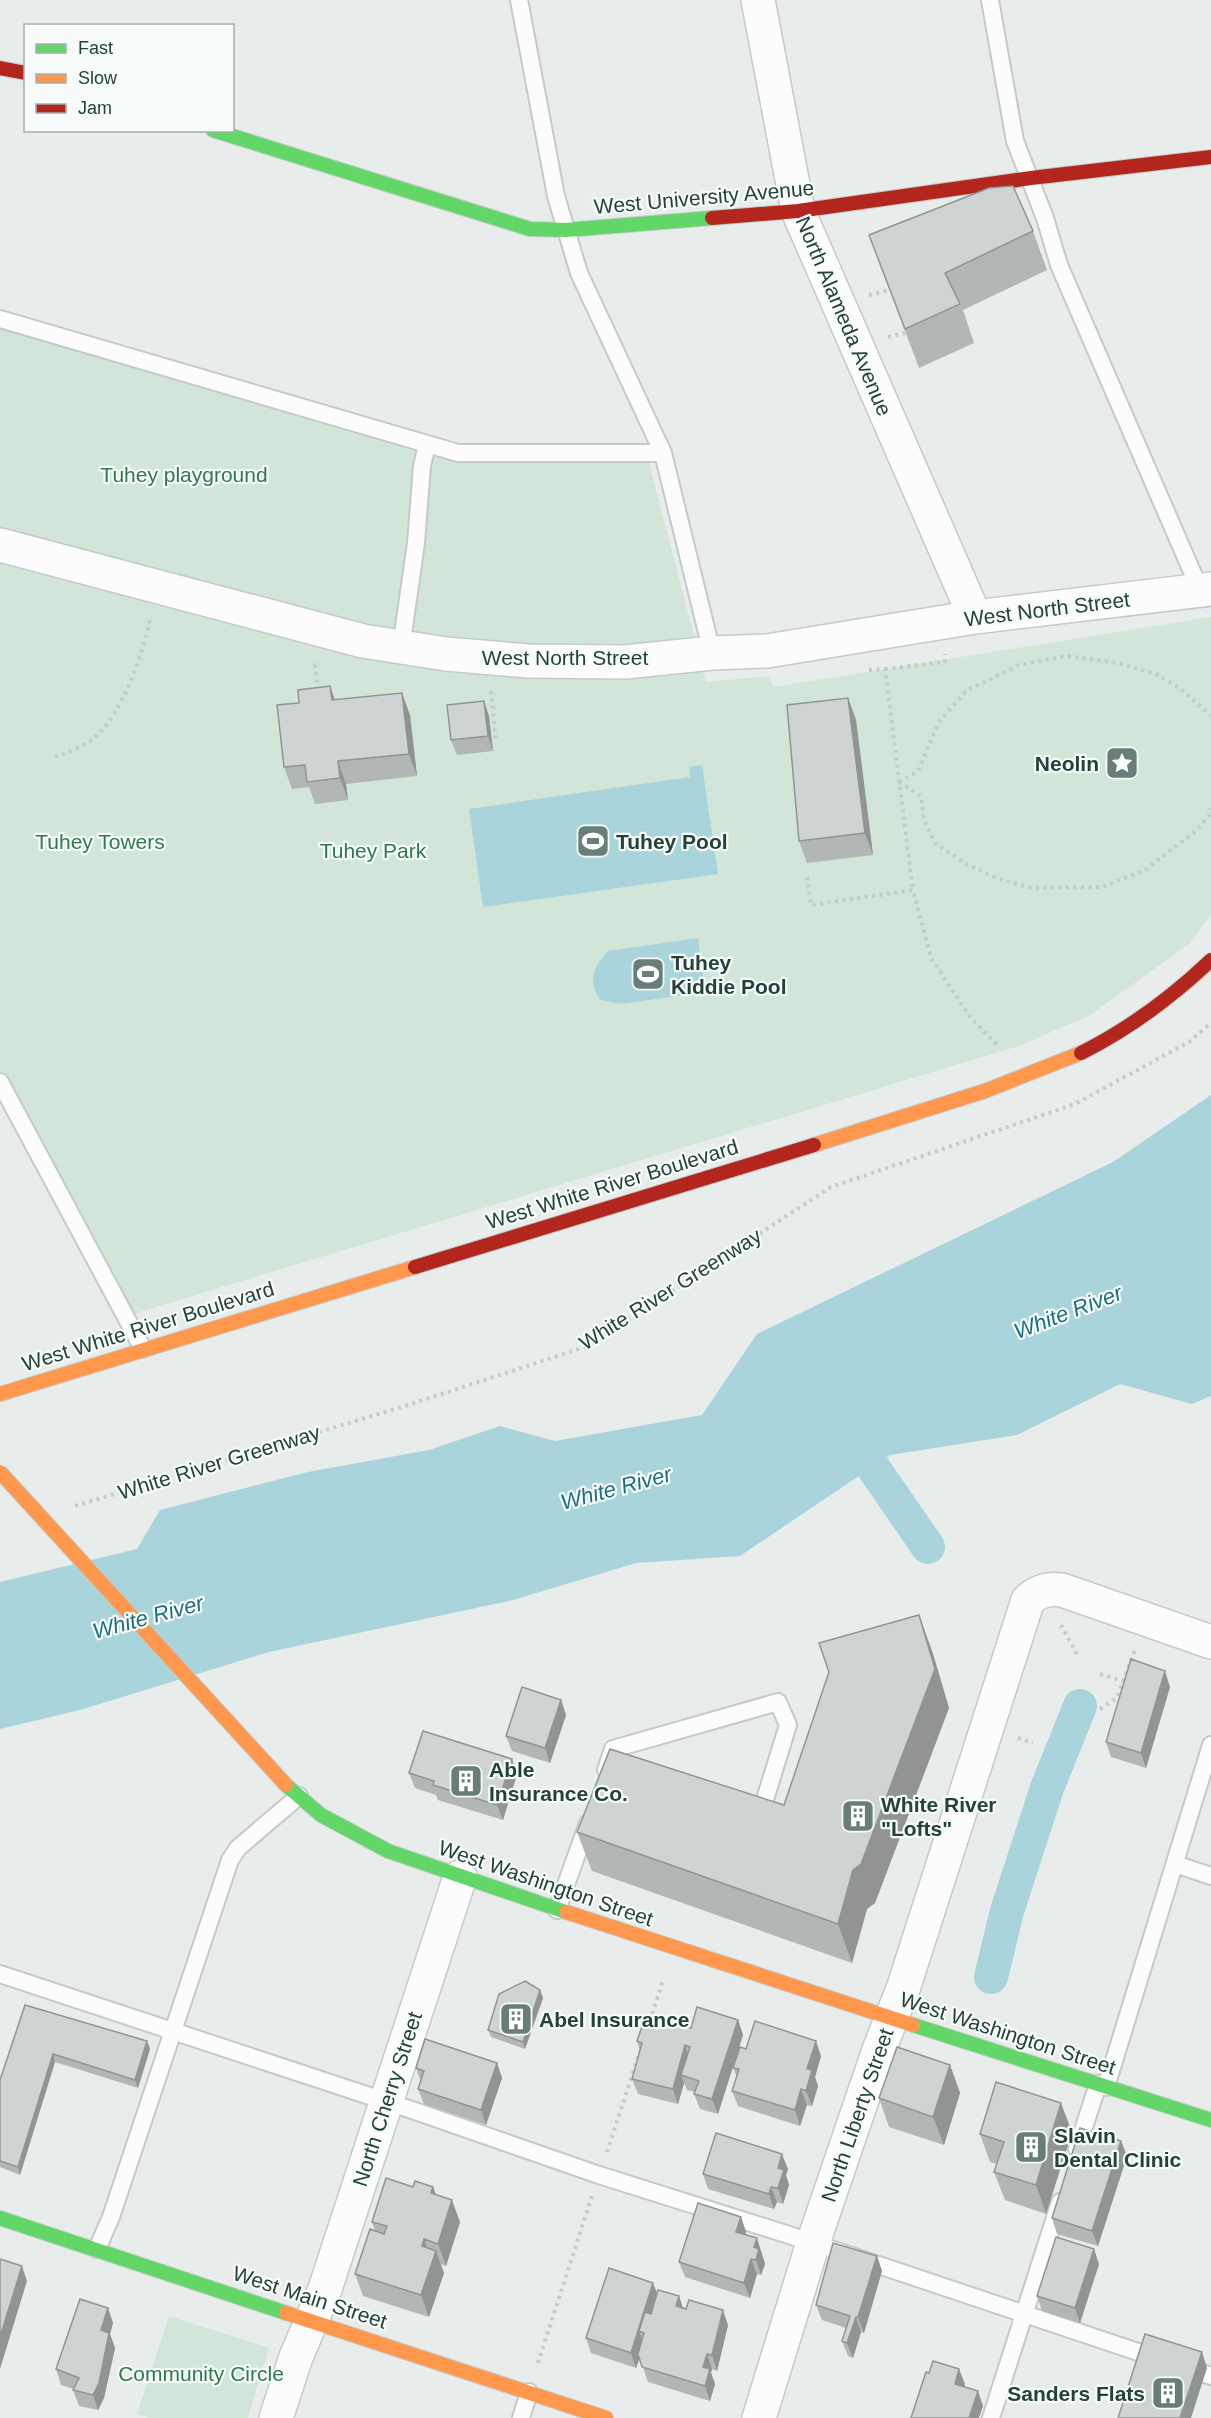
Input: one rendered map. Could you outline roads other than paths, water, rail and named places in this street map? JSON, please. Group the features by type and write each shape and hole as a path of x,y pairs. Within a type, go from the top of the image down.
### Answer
{"street":[{"name":"North Alameda Avenue","path":"758,0 798,211 975,617"},
{"path":"0,68 24,73"},
{"name":"West University Avenue","path":"219,132 530,229 566,230 798,211 1031,178 1211,157"},
{"name":"West North Street","path":"0,545 363,641 401,648 529,661 625,662 712,653 767,651 975,617 1206,590"},
{"name":"West White River Boulevard","path":"0,1394 940,1106 1032,1074 1118,1034 1191,980 1211,960"},
{"name":"West Washington Street","path":"0,1472 286,1785 321,1815 342,1828 388,1851 557,1910 1211,2120"},
{"name":"North Liberty Street","path":"759,2418 813,2243 904,1986 1028,1600 1038,1592 1054,1602 1062,1590 1211,1642"},
{"name":"North Cherry Street","path":"276,2418 296,2357 324,2289 460,1877"},
{"name":"West Main Street","path":"0,2218 606,2418"}],"lane":[{"path":"519,0 556,196 566,230 579,273 663,453 712,653"},
{"path":"990,0 1015,141 1031,178 1059,265 1206,590"},
{"path":"0,319 458,453 663,453"},
{"path":"401,648 416,543 422,466 427,445"},
{"path":"0,1082 143,1349"},
{"path":"602,1781 613,1749 778,1702 789,1725 763,1806"},
{"path":"1071,2169 1102,2085 1175,1864 1211,1745"},
{"path":"97,2249 111,2217 230,1860 238,1848 300,1796"},
{"path":"557,1910 595,1803"},
{"path":"1175,1864 1211,1876"},
{"path":"0,1974 599,2175 813,2243 1211,2376"},
{"path":"991,2418 1064,2192"},
{"path":"521,2418 530,2392"}],"water":[{"name":"Tuhey Pool","path":"702,765 718,874 483,907 469,809 690,777 689,767"},
{"name":"Tuhey Kiddie Pool","path":"698,938 705,992 621,1004 601,1000 596,993 594,974 608,951"},
{"name":"White River","path":"1211,1095 1211,1396 1192,1404 1120,1384 1017,1435 890,1455 740,1556 636,1563 513,1600 269,1652 80,1710 0,1729 0,1582 137,1549 160,1510 308,1472 429,1450 500,1426 555,1441 702,1415 757,1334 1113,1162"}],"waterway":[{"path":"846,1428 928,1547"},
{"path":"991,1977 1007,1911 1047,1788 1080,1706"}],"place":[{"name":"Neolin","path":"1122,763"},
{"name":"Tuhey Pool","path":"593,841"},
{"name":"Tuhey Kiddie Pool","path":"648,974"},
{"name":"Able Insurance Co.","path":"466,1781"},
{"name":"White River \"Lofts\"","path":"858,1816"},
{"name":"Abel Insurance","path":"516,2019"},
{"name":"Slavin Dental Clinic","path":"1031,2147"},
{"name":"Sanders Flats","path":"1168,2393"}],"park label":[{"name":"Tuhey playground","path":"184,474"},
{"name":"Tuhey Towers","path":"100,841"},
{"name":"Tuhey Park","path":"373,850"},
{"name":"Community Circle","path":"201,2373"}]}
